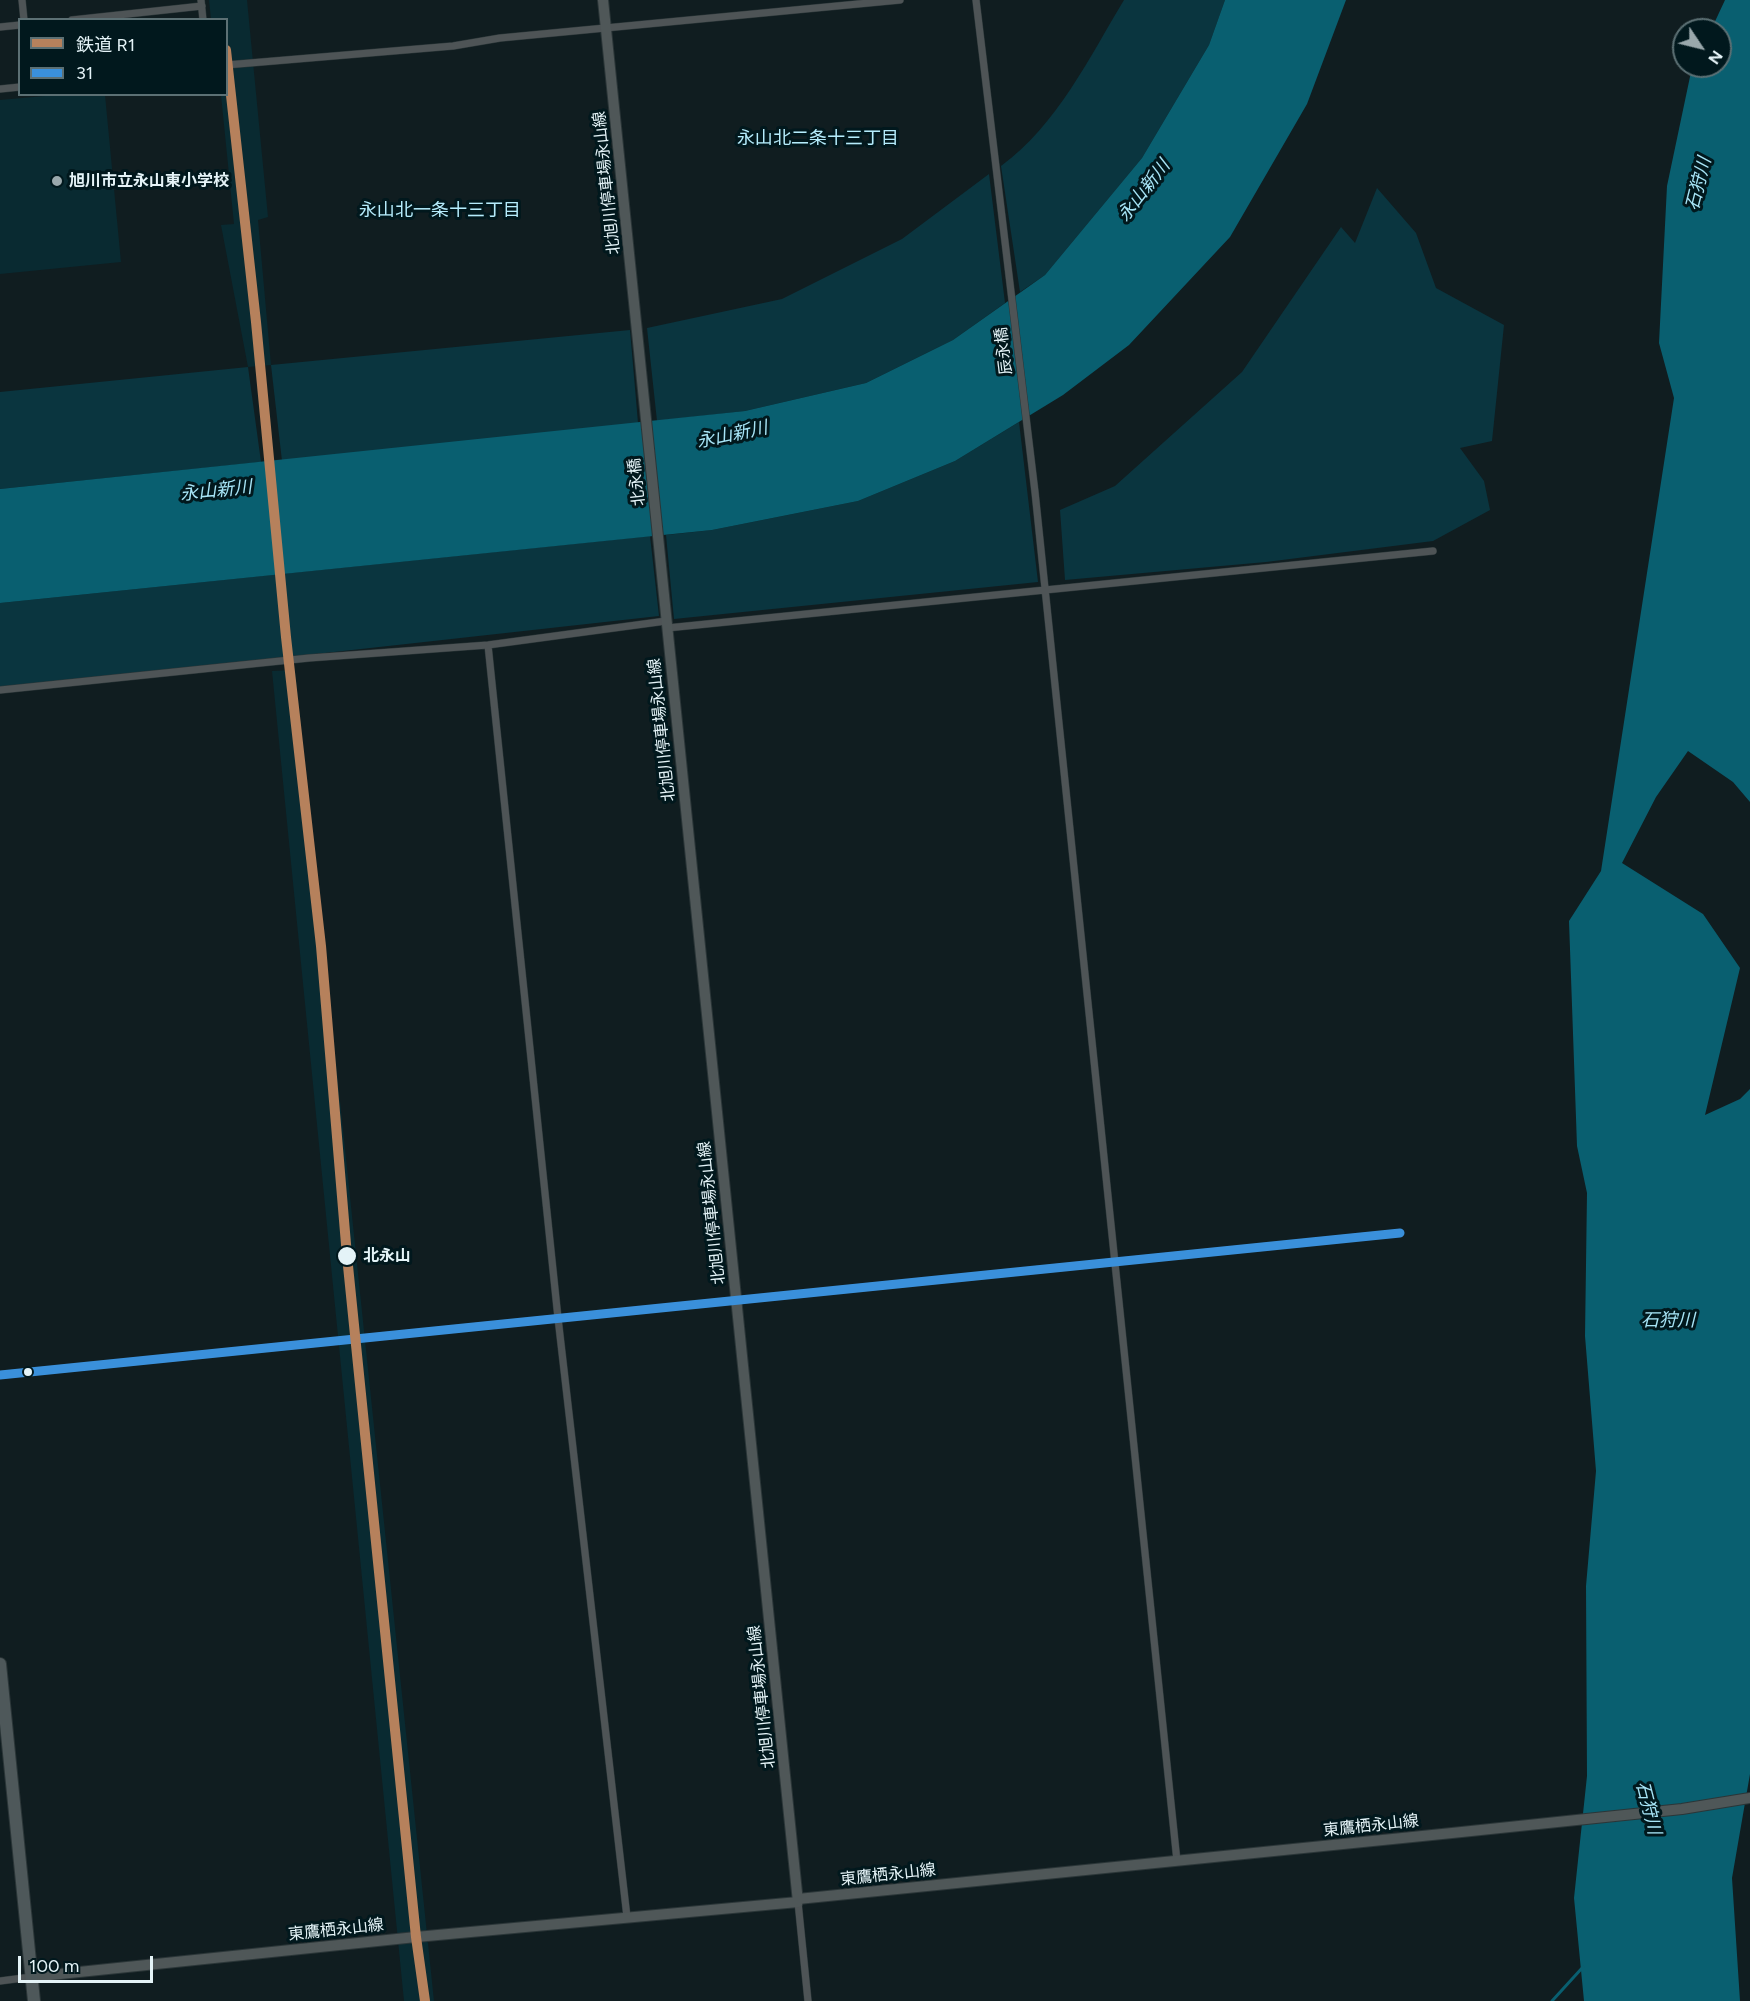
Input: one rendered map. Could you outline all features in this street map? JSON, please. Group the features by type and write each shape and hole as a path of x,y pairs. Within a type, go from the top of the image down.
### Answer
{"highway":[{"path":"0,1664 34,2001"}],"main road":[{"name":"北旭川停車場永山線","path":"603,0 640,364"},
{"name":"北永橋","path":"640,364 663,597"},
{"name":"北旭川停車場永山線","path":"663,597 798,1900"},
{"name":"東鷹栖永山線","path":"31,1977 1452,1833 1682,1809 1750,1798"}],"street":[{"path":"22,0 24,18"},
{"path":"228,65 453,46 500,38 900,0"},
{"name":"辰永橋","path":"976,0 1035,492 1176,1861"},
{"path":"87,18 201,3 203,18"},
{"path":"0,27 18,25"},
{"path":"0,89 18,87"},
{"path":"0,690 309,658 488,645 666,625 1433,551"},
{"path":"488,645 558,1318 627,1917"},
{"path":"0,1374 1400,1233"},
{"path":"798,1900 808,2001"},
{"path":"0,1981 31,1977"}],"shaded area":[{"path":"209,0 247,0 268,217 258,220 271,365 248,367 221,225 234,224 221,96 228,96 228,18 211,18"},
{"path":"1124,0 1225,0 1209,45 1142,158 1045,275 1020,292 1001,166 1039,131 1055,111"},
{"name":"旭川市立永山東小学校","path":"45,96 105,96 121,262 0,274 0,100"},
{"path":"989,174 1005,303 953,340 866,383 745,411 657,421 647,328 782,299 902,239"},
{"path":"1377,188 1416,233 1436,288 1504,325 1492,441 1460,448 1484,481 1490,510 1433,541 1266,562 1065,580 1060,510 1115,486 1242,372 1341,227 1355,243"},
{"path":"630,330 638,423 282,461 271,365"},
{"path":"248,367 261,462 0,489 0,392"},
{"path":"1019,422 1038,582 674,619 666,535 712,530 858,501 955,461"},
{"path":"650,536 659,616 0,689 0,603"},
{"path":"295,670 434,2001 404,2001 272,671"}],"water":[{"name":"永山新川","path":"1225,0 1346,0 1307,104 1230,237 1129,345 1063,395 955,461 858,501 712,530 0,603 0,489 745,411 866,383 953,340 1045,275 1142,158 1209,45"},
{"name":"石狩川","path":"1725,0 1750,0 1750,802 1733,782 1688,751 1656,797 1622,863 1703,914 1740,968 1705,1115 1740,1099 1750,1089 1750,1774 1732,1878 1740,2001 1584,2001 1574,1898 1587,1776 1586,1586 1596,1471 1585,1336 1587,1193 1577,1146 1569,921 1601,871 1674,398 1659,343 1667,186 1690,78 1732,78 1732,18 1717,18"}],"waterway":[{"path":"1552,2001 1583,1967"}],"rail line":[{"name":"R1","path":"228,68 256,322 286,637 321,946 347,1256 416,1937 425,2001"}],"transit line":[{"name":"31","path":"0,1375 1400,1233"}],"place":[{"name":"旭川市立永山東小学校","path":"57,181"},
{"name":"北永山","path":"347,1256"}],"district":[{"name":"永山北二条十三丁目","path":"818,139"},
{"name":"永山北一条十三丁目","path":"440,211"}]}
